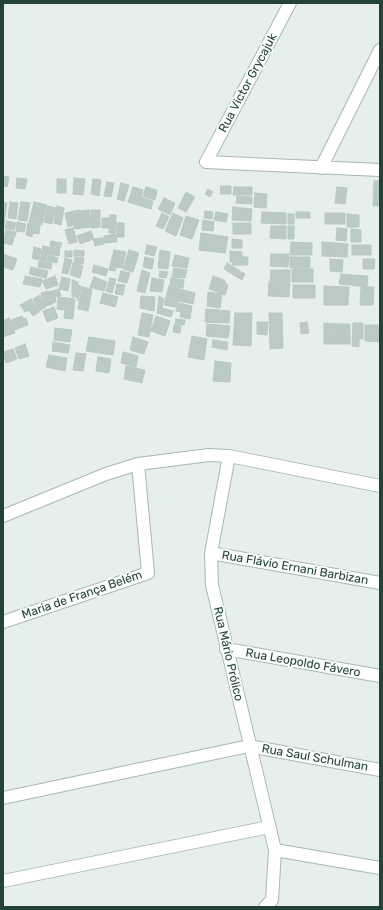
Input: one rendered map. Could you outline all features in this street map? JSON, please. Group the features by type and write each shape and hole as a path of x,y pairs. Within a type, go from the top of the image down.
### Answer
{"street":[{"name":"Rua Victor Grycajuk","path":"290,3 206,162 321,168"},
{"path":"380,50 321,168 380,170"},
{"path":"3,516 106,474 138,464 209,455 229,456 380,486"},
{"name":"Rua Mário Prólico","path":"229,456 211,554 212,585 249,746 275,850 272,900 265,907"},
{"name":"Maria de França Belém","path":"3,622 148,573 138,464"},
{"name":"Rua Flávio Ernani Barbizan","path":"211,554 380,583"},
{"name":"Rua Leopoldo Fávero","path":"226,649 380,676"},
{"path":"3,798 249,746"},
{"name":"Rua Saul Schulman","path":"249,746 380,770"},
{"path":"3,881 269,827"},
{"path":"275,850 380,868"}],"building":[{"path":"3,176 9,177 7,187 3,186"},
{"path":"17,178 27,179 25,189 16,188"},
{"path":"74,178 85,179 83,195 73,194"},
{"path":"57,179 66,179 66,193 57,193"},
{"path":"93,179 101,180 99,196 91,194"},
{"path":"374,181 380,181 380,206 373,206"},
{"path":"107,182 114,183 111,197 104,196"},
{"path":"121,183 129,185 124,201 117,199"},
{"path":"221,186 231,186 231,194 220,194"},
{"path":"133,187 143,190 141,197 153,201 151,209 128,202"},
{"path":"146,187 157,190 155,200 143,196"},
{"path":"234,187 252,187 252,195 233,195"},
{"path":"337,187 347,188 345,204 335,203"},
{"path":"208,189 213,192 210,197 205,194"},
{"path":"186,192 195,197 186,212 178,208"},
{"path":"255,193 267,194 266,208 254,207"},
{"path":"237,196 252,197 252,204 236,203"},
{"path":"164,198 175,203 170,215 158,209"},
{"path":"3,202 7,203 3,233"},
{"path":"10,202 18,203 16,219 8,218"},
{"path":"21,202 30,203 27,221 18,220"},
{"path":"34,202 47,205 42,225 29,222"},
{"path":"48,206 56,208 52,224 44,222"},
{"path":"57,206 64,208 61,225 54,223"},
{"path":"233,207 252,209 251,221 232,220"},
{"path":"79,210 83,228 75,229 74,225 68,227 65,213"},
{"path":"89,210 92,227 83,228 80,211"},
{"path":"91,210 100,210 100,227 92,228"},
{"path":"205,211 213,212 212,219 204,218"},
{"path":"216,212 228,214 226,222 214,220"},
{"path":"262,212 286,213 286,224 261,223"},
{"path":"296,212 310,212 310,218 296,218"},
{"path":"162,213 169,217 163,229 156,226"},
{"path":"173,213 183,218 176,236 165,231"},
{"path":"325,213 345,213 345,224 325,224"},
{"path":"288,214 294,214 294,224 288,224"},
{"path":"347,214 359,215 359,227 347,227"},
{"path":"110,215 116,215 116,233 109,233"},
{"path":"186,216 199,220 192,239 180,235"},
{"path":"102,218 109,218 109,228 102,228"},
{"path":"203,220 214,222 213,231 202,230"},
{"path":"7,221 16,223 14,230 5,228"},
{"path":"17,222 26,224 24,232 16,231"},
{"path":"28,223 40,225 39,234 33,233 32,237 26,235"},
{"path":"117,223 124,223 124,237 117,237"},
{"path":"233,223 251,223 251,234 233,234"},
{"path":"271,226 286,226 286,239 270,238"},
{"path":"288,226 294,226 294,239 288,239"},
{"path":"73,228 77,242 69,244 65,230"},
{"path":"337,228 347,229 346,241 336,240"},
{"path":"351,229 361,230 361,242 351,242"},
{"path":"6,230 16,232 15,237 5,234"},
{"path":"91,231 94,239 80,244 77,236"},
{"path":"201,233 228,237 225,253 199,250"},
{"path":"116,234 117,242 104,243 104,236"},
{"path":"5,235 14,238 12,245 3,243"},
{"path":"103,238 104,244 95,246 93,239"},
{"path":"232,239 242,240 242,248 232,248"},
{"path":"51,241 62,243 60,248 50,246"},
{"path":"291,242 312,243 312,255 290,255"},
{"path":"322,242 348,244 347,257 322,256"},
{"path":"147,245 157,247 154,256 145,254"},
{"path":"352,245 371,245 371,255 352,255"},
{"path":"43,246 49,247 46,261 40,260"},
{"path":"34,247 41,249 39,260 32,258"},
{"path":"50,247 60,249 59,256 48,254"},
{"path":"74,250 84,251 84,256 74,256"},
{"path":"114,250 126,252 122,268 116,267 115,271 109,270"},
{"path":"129,250 139,253 133,272 123,269"},
{"path":"160,250 170,252 168,269 158,268"},
{"path":"65,251 72,251 72,257 65,257"},
{"path":"230,251 242,252 242,257 248,257 248,265 232,265 233,262 230,262"},
{"path":"3,254 17,259 13,270 3,267"},
{"path":"271,254 289,254 288,267 270,266"},
{"path":"49,255 58,258 57,263 47,261"},
{"path":"175,255 189,258 187,268 172,266"},
{"path":"75,257 84,258 83,264 74,263"},
{"path":"145,257 154,259 152,269 143,267"},
{"path":"290,257 310,257 310,268 290,268"},
{"path":"65,258 72,260 68,274 62,273"},
{"path":"330,259 343,260 342,272 330,271"},
{"path":"363,259 375,259 374,269 363,269"},
{"path":"39,261 52,263 51,269 38,267"},
{"path":"73,263 83,266 80,278 70,275"},
{"path":"227,263 245,274 242,280 224,269"},
{"path":"94,265 108,269 106,276 92,272"},
{"path":"31,267 48,271 46,278 29,274"},
{"path":"174,268 187,270 185,278 172,277"},
{"path":"292,269 313,269 313,282 292,282"},
{"path":"142,270 150,273 145,293 137,291"},
{"path":"271,270 290,270 290,282 270,281"},
{"path":"121,271 130,273 127,283 118,281"},
{"path":"160,271 168,272 166,278 159,277"},
{"path":"341,274 351,275 349,285 339,284"},
{"path":"351,275 368,276 367,287 350,285"},
{"path":"25,276 42,279 40,287 23,284"},
{"path":"55,276 58,285 46,289 42,281"},
{"path":"213,276 224,280 228,286 225,295 209,289"},
{"path":"62,277 70,279 68,291 59,289"},
{"path":"94,277 107,282 104,291 90,287"},
{"path":"110,278 116,279 112,293 106,291"},
{"path":"152,278 164,280 162,292 150,291"},
{"path":"171,278 184,280 183,288 170,286"},
{"path":"72,280 78,282 78,285 81,286 78,301 77,297 72,297"},
{"path":"269,282 290,283 289,297 268,296"},
{"path":"117,284 125,285 123,295 115,294"},
{"path":"293,285 315,285 315,298 293,298"},
{"path":"169,286 195,293 193,304 178,301 176,307 164,305"},
{"path":"324,286 349,287 348,305 324,305"},
{"path":"82,287 92,289 88,311 78,309"},
{"path":"361,287 374,287 373,305 360,305"},
{"path":"59,289 61,296 55,297 56,302 53,303 49,292"},
{"path":"48,291 53,304 46,306 41,293"},
{"path":"208,292 222,294 220,308 207,306"},
{"path":"103,293 118,297 115,307 100,303"},
{"path":"40,295 46,307 39,311 33,299"},
{"path":"141,296 155,297 154,311 140,308"},
{"path":"159,296 164,299 162,308 173,311 171,317 157,313"},
{"path":"58,297 75,299 73,319 64,318 65,310 57,309"},
{"path":"31,299 39,312 33,316 29,310 25,312 20,305"},
{"path":"178,303 192,306 190,319 180,317 181,312 176,311"},
{"path":"54,307 58,318 47,322 43,311"},
{"path":"206,309 230,311 229,323 205,322"},
{"path":"142,313 153,315 149,337 138,335"},
{"path":"235,313 252,313 251,346 233,345"},
{"path":"269,313 282,313 283,348 270,349"},
{"path":"22,316 24,319 26,318 28,325 14,330 11,320"},
{"path":"156,316 170,321 165,336 151,331"},
{"path":"9,318 15,333 3,337 3,321"},
{"path":"176,319 185,320 184,325 175,324"},
{"path":"257,322 268,322 267,335 257,334"},
{"path":"307,322 309,333 301,334 300,323"},
{"path":"324,323 337,324 337,344 324,344"},
{"path":"353,323 363,323 363,339 359,339 359,347 352,346"},
{"path":"207,324 230,326 228,338 206,336"},
{"path":"337,324 350,324 350,344 337,344"},
{"path":"174,325 181,326 180,333 173,332"},
{"path":"365,325 380,325 380,342 365,341"},
{"path":"55,328 72,330 70,342 54,340"},
{"path":"192,336 207,339 204,360 188,357"},
{"path":"89,337 115,341 113,355 86,351"},
{"path":"133,337 148,342 144,354 130,350"},
{"path":"213,340 228,342 227,350 212,347"},
{"path":"53,342 70,345 68,353 52,351"},
{"path":"25,344 29,356 19,359 15,348"},
{"path":"13,349 17,359 6,363 3,352"},
{"path":"123,352 138,356 136,367 121,363"},
{"path":"76,353 86,354 83,371 73,370"},
{"path":"49,355 67,358 65,371 46,367"},
{"path":"98,357 111,359 109,373 96,371"},
{"path":"215,361 231,363 230,382 213,381"},
{"path":"126,366 145,370 142,383 124,379"}]}
